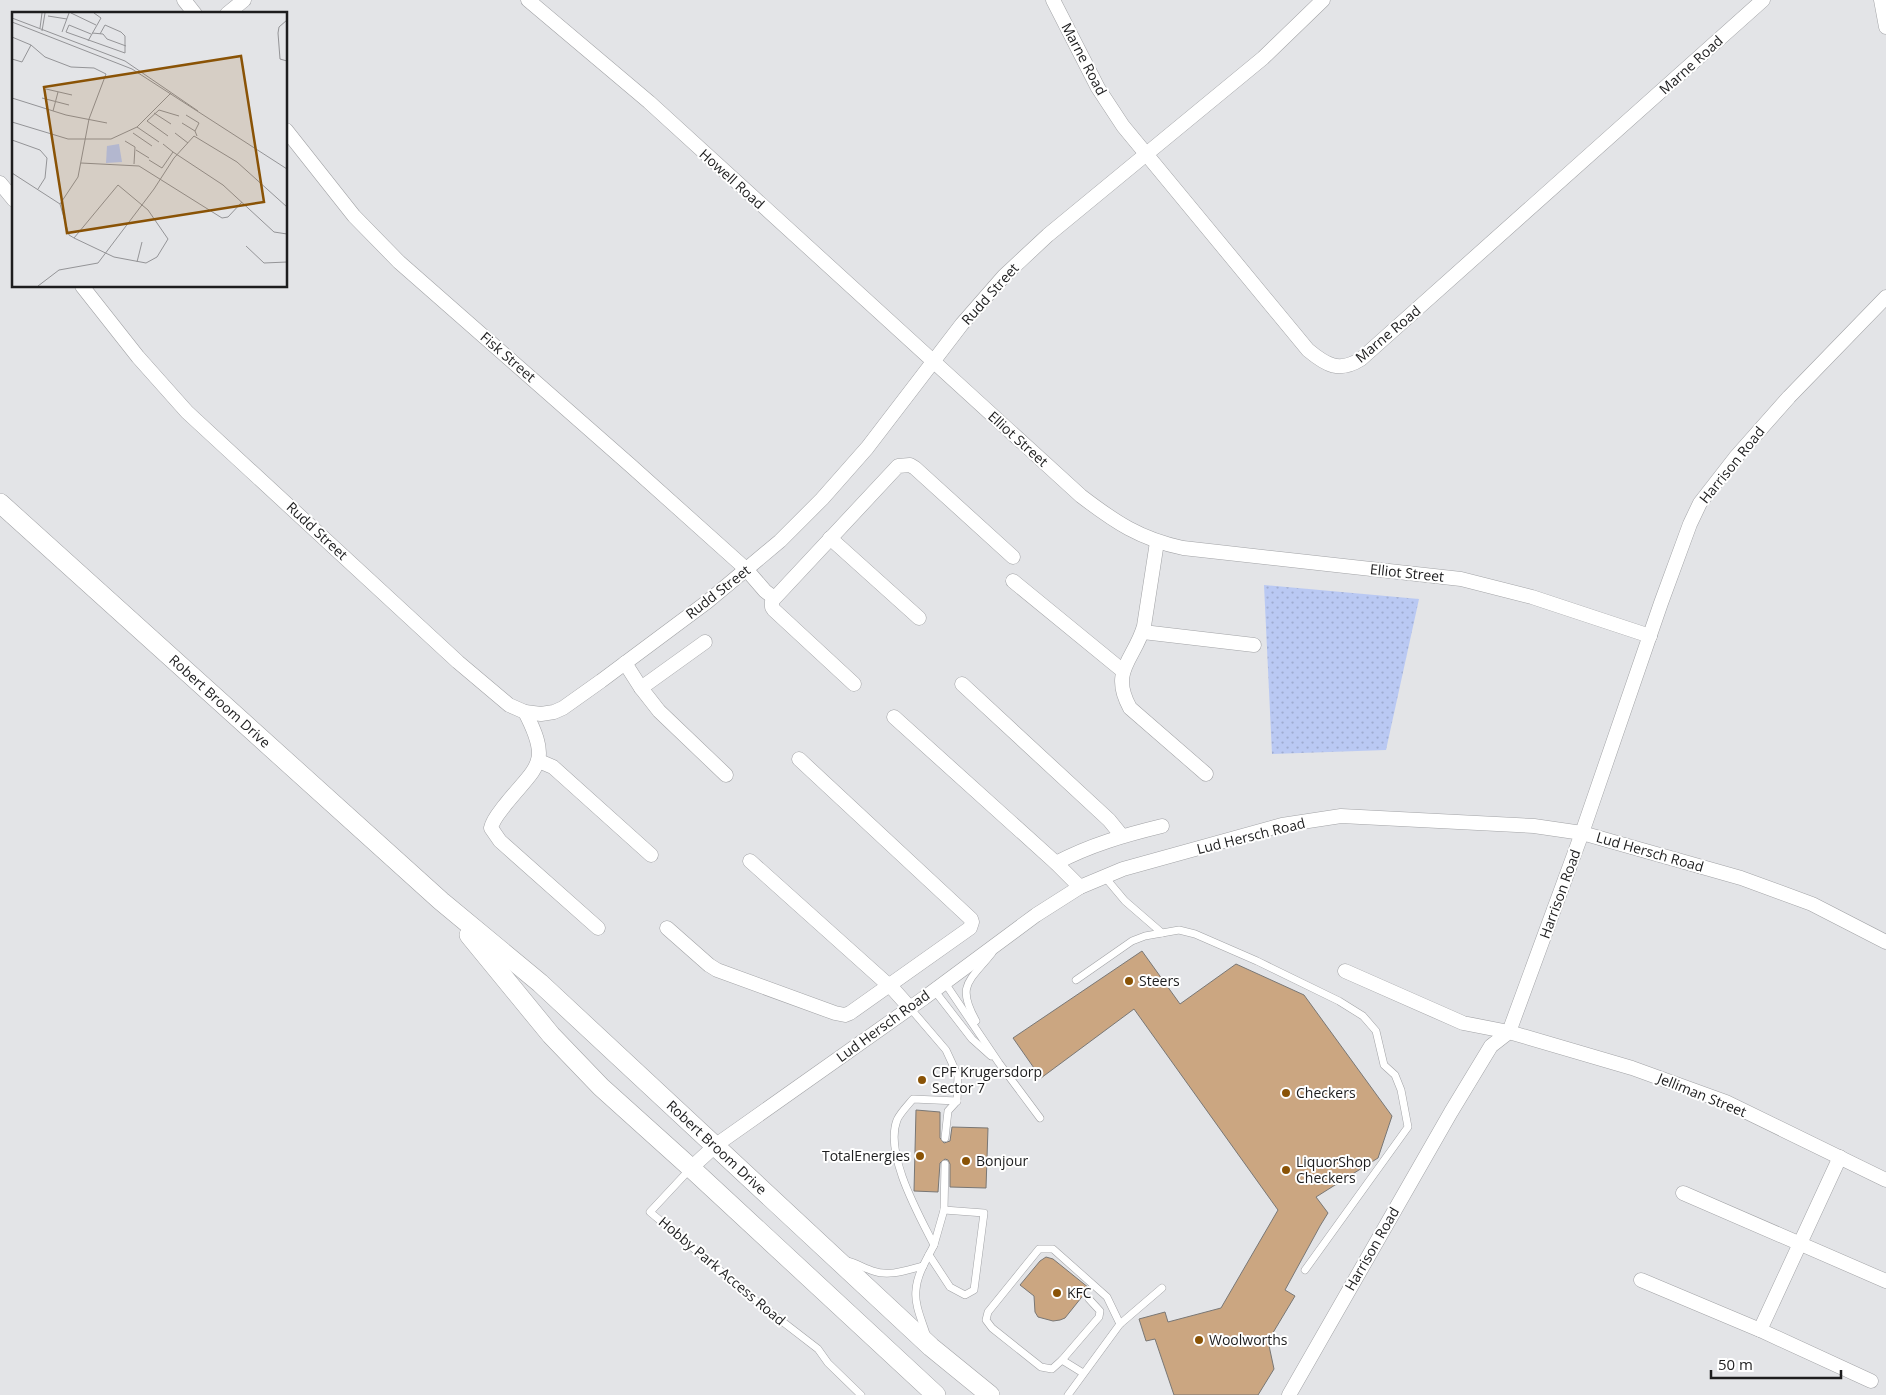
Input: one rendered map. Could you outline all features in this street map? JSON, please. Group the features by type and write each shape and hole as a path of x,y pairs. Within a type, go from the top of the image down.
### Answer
{"street":[{"path":"184,0 193,12"},
{"path":"229,12 244,0"},
{"name":"Howell Road","path":"528,0 649,102 932,361"},
{"name":"Marne Road","path":"1053,0 1098,88 1123,126 1308,350 1328,365 1336,366 1354,364 1373,349 1763,0"},
{"name":"Rudd Street","path":"84,288 138,357 187,412 458,662 509,706 525,712 541,714 558,710 625,662 707,602 780,542 822,499 867,448 962,324 1017,263 1048,235 1263,58 1323,0"},
{"path":"1881,0 1886,27"},
{"name":"Fisk Street","path":"288,133 354,216 398,262 746,569 773,598 774,610 854,684"},
{"path":"0,183 12,198"},
{"name":"Harrison Road","path":"1289,1395 1451,1112 1491,1046 1509,1032 1582,833 1690,524 1700,503 1735,458 1790,397 1886,297"},
{"name":"Elliot Street","path":"932,361 1081,496 1114,521 1158,542 1183,548 1461,580 1532,597 1650,636"},
{"path":"773,598 898,466 910,465 915,468 1013,557"},
{"name":"Robert Broom Drive","path":"0,503 441,901 540,983 930,1346 990,1395"},
{"path":"830,538 919,618"},
{"path":"1158,542 1143,632 1141,639 1128,656 1123,671 1122,682 1125,699 1130,708 1206,774"},
{"path":"1013,581 1123,671"},
{"path":"1143,632 1254,645"},
{"path":"641,688 705,642"},
{"path":"625,662 641,688 659,711 726,775"},
{"path":"962,684 1110,820 1122,836"},
{"path":"525,712 538,742 539,761 530,775 494,818 491,828 500,841 598,928"},
{"path":"894,717 1056,863 1080,887"},
{"path":"667,928 717,970 845,1015 970,928 971,919 798,759"},
{"path":"539,761 553,767 650,855"},
{"name":"Lud Hersch Road","path":"691,1168 716,1145 910,1008 1036,915 1080,887 1104,876 1282,825 1341,816 1534,826 1582,833 1741,878 1812,904 1886,942"},
{"path":"1056,863 1078,851 1122,836 1162,826"},
{"path":"750,861 889,986 910,1008"},
{"name":"Robert Broom Drive","path":"441,901 550,1035 608,1094 691,1168 936,1395"},
{"name":"Jelliman Street","path":"1346,971 1463,1023 1509,1032 1632,1068 1726,1102 1886,1180"},
{"path":"1760,1330 1840,1157"},
{"path":"1683,1193 1886,1281"},
{"path":"1641,1280 1760,1330 1871,1381"}],"lane":[{"path":"1104,876 1125,901 1162,933"},
{"path":"1076,980 1132,941 1145,936 1179,930 1195,934 1257,961 1339,1001 1363,1016 1376,1031 1384,1065 1394,1074 1401,1090 1408,1127 1304,1270"},
{"path":"999,1063 968,1007 965,998 966,987 1004,939"},
{"path":"939,986 972,1039 999,1063"},
{"path":"939,986 1040,1118"},
{"path":"910,1008 946,1050 958,1076 957,1100 948,1111 945,1138"},
{"path":"934,1245 916,1209 899,1166 893,1142 897,1120 913,1098 957,1100"},
{"path":"930,1346 918,1306 916,1290 923,1266 934,1245 944,1210 945,1164"},
{"name":"Hobby Park Access Road","path":"691,1168 650,1212 761,1305 818,1349 828,1363 860,1395"},
{"path":"929,1255 950,1287 965,1295 974,1290 984,1214 944,1210"},
{"path":"1089,1299 1100,1311 1099,1317 1052,1369 1041,1368 992,1328 986,1320 988,1312 1039,1250 1053,1249 1107,1297 1120,1324"},
{"path":"835,1258 857,1264 874,1272 896,1273 923,1266"},
{"path":"1068,1395 1082,1373 1120,1324 1162,1288"},
{"path":"1062,1360 1082,1373"}],"shaded area":[{"path":"1264,585 1419,599 1386,750 1272,754"}],"building":[{"path":"1142,951 1180,1004 1236,964 1304,995 1392,1116 1378,1158 1316,1197 1328,1213 1285,1290 1295,1296 1268,1341 1274,1369 1258,1395 1174,1395 1155,1339 1146,1341 1139,1319 1165,1312 1168,1322 1221,1308 1278,1210 1134,1009 1041,1078 1013,1038"},
{"path":"916,1110 940,1112 940,1138 944,1143 950,1141 952,1127 988,1128 986,1188 950,1187 950,1164 945,1159 940,1163 938,1192 914,1191"},
{"name":"KFC","path":"1046,1257 1053,1259 1089,1288 1065,1318 1060,1320 1053,1321 1038,1317 1035,1312 1034,1296 1020,1285 1040,1261"}],"place":[{"name":"Steers","path":"1129,981"},
{"name":"CPF Krugersdorp Sector 7","path":"922,1080"},
{"name":"Checkers","path":"1286,1093"},
{"name":"TotalEnergies","path":"920,1156"},
{"name":"Bonjour","path":"966,1161"},
{"name":"LiquorShop Checkers","path":"1286,1170"},
{"name":"KFC","path":"1057,1293"},
{"name":"Woolworths","path":"1199,1340"}]}
